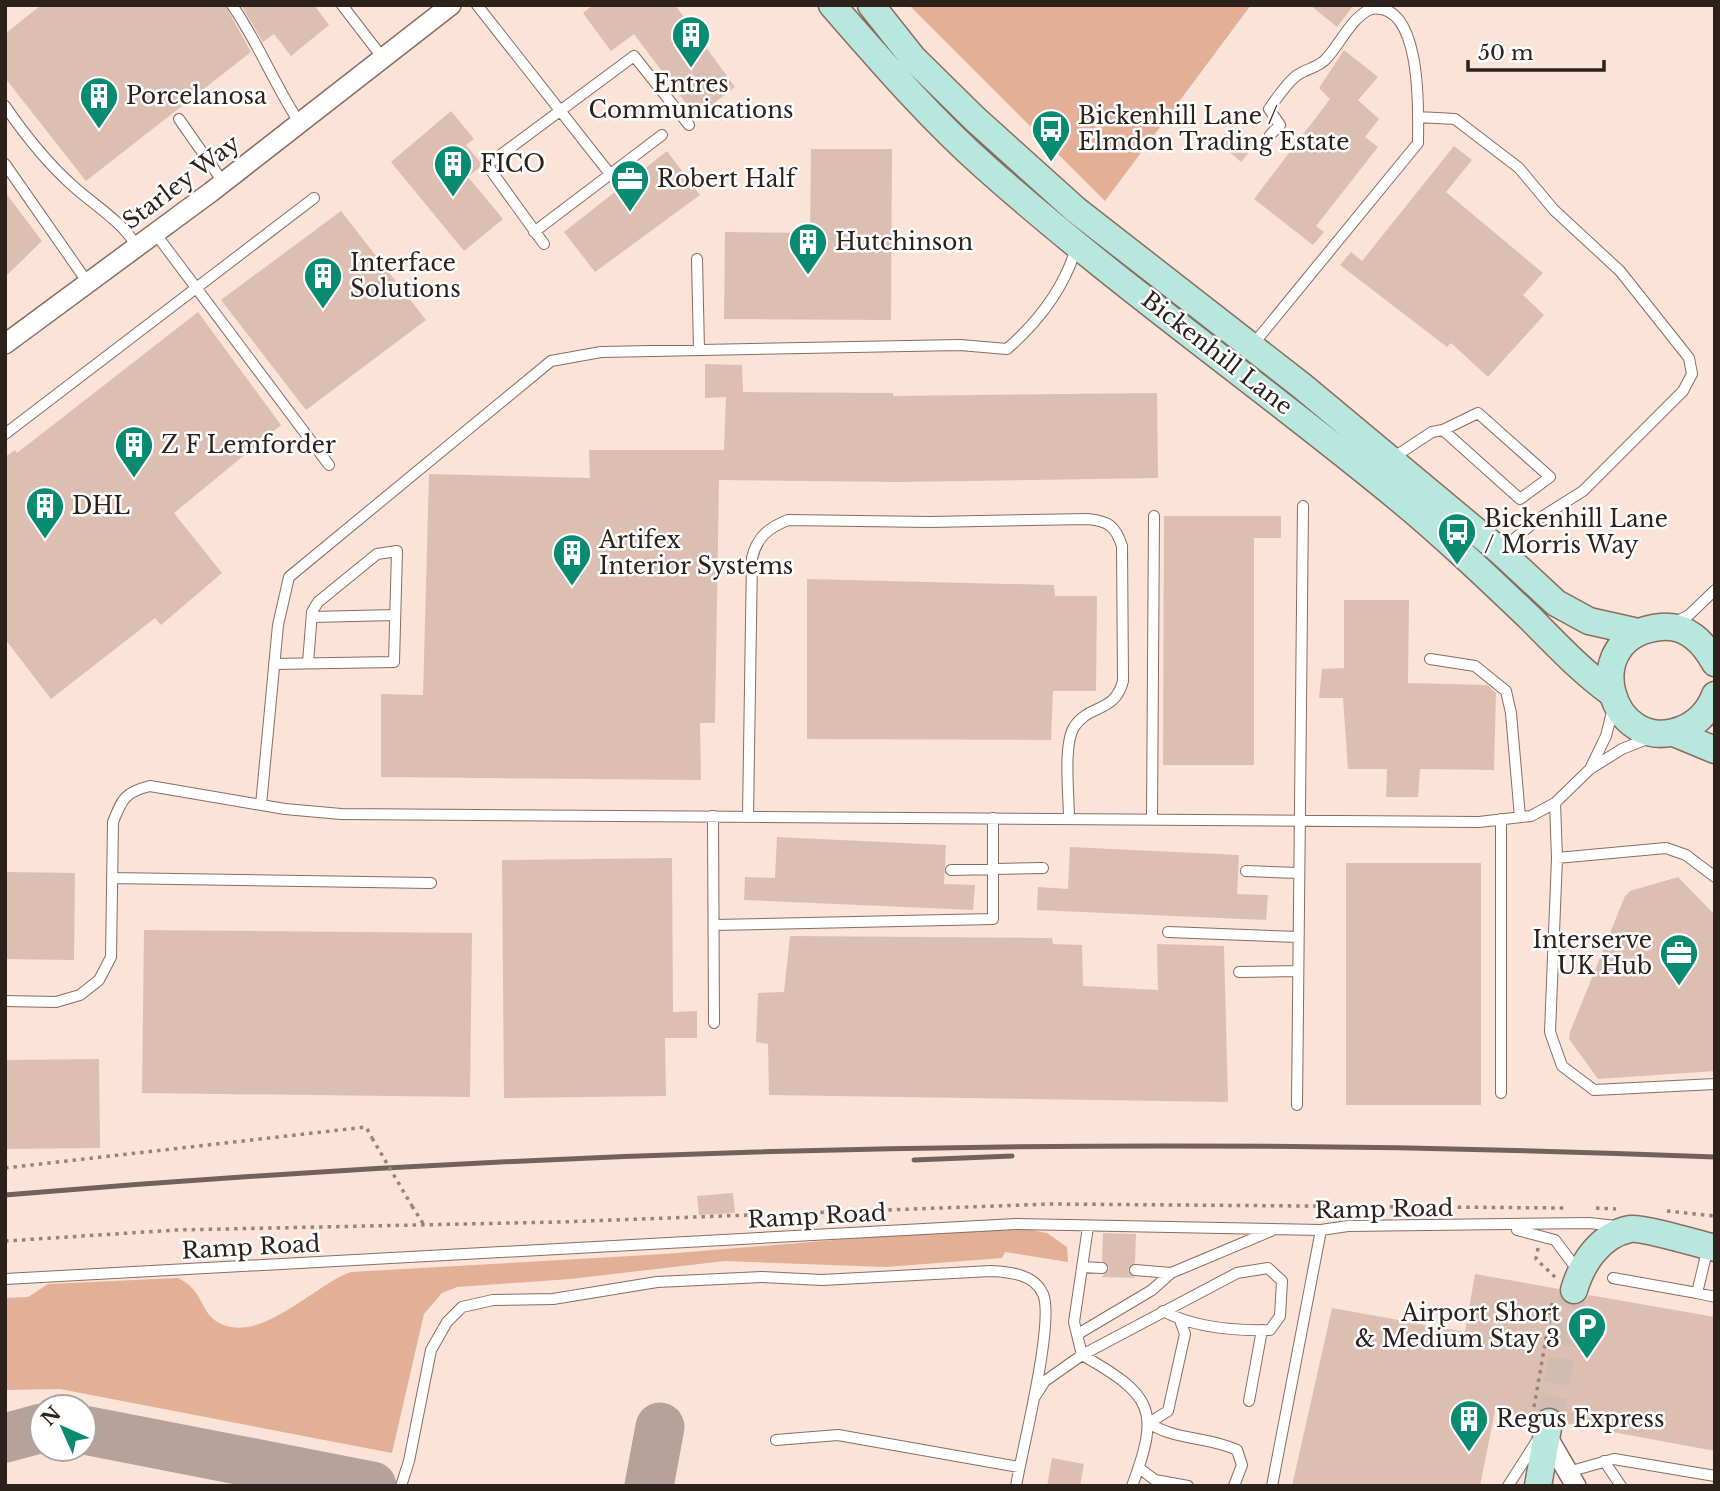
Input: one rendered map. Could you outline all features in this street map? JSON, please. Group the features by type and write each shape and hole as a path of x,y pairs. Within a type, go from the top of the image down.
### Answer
{"main road":[{"name":"Bickenhill Lane","path":"832,5 894,76 983,166 1077,244 1282,403 1408,506 1530,618 1580,670 1612,697 1632,723 1667,733"},
{"name":"Bickenhill Lane","path":"871,5 913,58 1015,156 1076,210 1390,459 1500,551 1556,603 1577,616 1638,632"},
{"path":"1612,697 1609,671 1614,657 1638,632 1667,626 1686,631 1713,652"},
{"path":"1667,733 1695,724 1711,705 1715,695"},
{"path":"1667,733 1715,750"},
{"path":"1566,1283 1606,1241 1631,1228 1711,1247"},
{"path":"1540,1484 1543,1426"}],"street":[{"name":"Starley Way","path":"5,344 223,182 450,6"},
{"path":"1543,1426 1572,1479"}],"lane":[{"path":"232,5 258,44 273,83 299,122"},
{"path":"342,5 382,57"},
{"path":"477,5 610,174"},
{"path":"1251,347 1418,143 1416,58 1410,33 1398,15 1385,7 1372,8 1360,17 1323,62 1296,76 1269,109 1280,125 1270,135"},
{"path":"544,244 487,164 634,56 689,125"},
{"path":"5,106 45,158 75,188 115,219 137,247"},
{"path":"1418,117 1455,119 1519,168 1554,210 1620,271 1689,358 1692,374 1683,391 1583,491 1537,520 1500,551"},
{"path":"179,119 223,182"},
{"path":"534,232 662,135"},
{"path":"5,164 88,283"},
{"path":"5,434 314,198"},
{"path":"155,233 330,465"},
{"path":"261,805 278,625 289,577 551,361 601,352 960,345 1007,349 1028,331 1054,297 1068,274 1077,244"},
{"path":"697,259 699,350"},
{"path":"1390,459 1432,432 1443,430 1478,413 1550,477 1520,499 1443,430"},
{"path":"1297,1105 1303,506"},
{"path":"1152,819 1154,516"},
{"path":"748,816 752,558 755,547 772,526 788,520 930,522 1087,519 1107,521 1116,529 1122,546 1123,681 1120,694 1112,703 1075,726 1070,740 1069,818"},
{"path":"274,664 394,662 397,551 377,554 318,601 312,617 308,663"},
{"path":"1667,626 1689,615 1715,590"},
{"path":"312,617 395,615"},
{"path":"1430,659 1475,666 1506,691 1511,713 1520,817"},
{"path":"1590,769 1606,736 1612,697"},
{"path":"5,1001 56,1002 80,995 99,980 111,957 113,822 120,803 132,790 150,786 261,805 341,814 1502,819 1531,816 1555,803 1590,769 1622,749 1667,733"},
{"path":"1555,803 1557,858 1550,1032 1562,1066 1594,1090 1715,1084"},
{"path":"713,816 715,1023"},
{"path":"714,925 993,919 993,818"},
{"path":"1501,1093 1502,819"},
{"path":"1557,858 1666,848 1686,855 1715,877"},
{"path":"951,870 1044,868"},
{"path":"1246,871 1298,873"},
{"path":"112,878 431,883"},
{"path":"1168,932 1298,937"},
{"path":"1239,972 1298,971"},
{"name":"Ramp Road","path":"5,1279 1016,1224 1321,1230 1348,1226 1589,1223 1631,1228"},
{"path":"1493,1226 1532,1232 1555,1240 1566,1283"},
{"path":"1088,1227 1074,1322 1082,1355 1125,1381 1143,1401 1149,1423 1146,1449 1132,1486"},
{"path":"1078,1334 1152,1290 1171,1273 1274,1230"},
{"path":"1272,1486 1321,1230"},
{"path":"1697,1293 1711,1247"},
{"path":"1082,1266 1102,1268"},
{"path":"1031,1403 1045,1381 1082,1355 1163,1311 1237,1273 1268,1268 1282,1281 1283,1303 1280,1316 1270,1330 1243,1331 1180,1320 1163,1311"},
{"path":"1135,1270 1171,1273"},
{"path":"401,1486 410,1461 431,1350 447,1322 462,1307 493,1300 553,1298 657,1282 762,1277 822,1280 991,1271 1015,1273 1030,1280 1043,1294 1046,1323 1016,1486"},
{"path":"1613,1278 1715,1297"},
{"path":"1149,1423 1168,1411 1185,1334 1180,1320"},
{"path":"1249,1401 1262,1330"},
{"path":"1149,1423 1166,1434 1237,1450 1241,1465 1234,1486"},
{"path":"1508,1486 1543,1426"},
{"path":"776,1440 838,1435 1019,1467"},
{"path":"1572,1479 1604,1461 1614,1459 1715,1476"},
{"path":"1604,1461 1621,1486"},
{"path":"1139,1468 1155,1480 1188,1486"}],"path":[{"path":"5,1168 366,1127 424,1225 177,1230 5,1241"},
{"path":"1664,1211 1715,1216"},
{"path":"1536,1259 1566,1283 1543,1426"}],"shaded area":[{"path":"909,5 1251,5 1105,201"},
{"path":"1027,1229 1047,1233 1067,1247 1068,1262 1005,1252 1002,1258 886,1267 725,1261 570,1279 457,1287 442,1293 424,1314 392,1453 98,1396 98,1393 60,1389 5,1390 5,1298 28,1297 48,1284 178,1278 193,1289 216,1321 232,1327 249,1327 285,1312 351,1272 665,1254 920,1233"}],"building":[{"name":"Porcelanosa","path":"41,5 225,5 251,52 86,181 5,78 5,34"},
{"path":"241,5 314,5 329,25 291,56 274,34 263,42"},
{"name":"Entres Communications","path":"593,5 675,5 735,87 696,117 634,34 611,51 583,13"},
{"path":"1310,5 1354,5 1337,27"},
{"path":"1344,50 1378,77 1358,100 1379,119 1365,137 1378,147 1316,226 1324,232 1313,245 1254,199 1330,99 1319,88"},
{"name":"FICO","path":"451,111 474,139 466,145 480,162 480,167 468,177 503,219 464,251 391,162"},
{"path":"1232,126 1255,145 1241,162 1218,142"},
{"path":"1454,146 1472,160 1446,192 1543,273 1523,295 1544,315 1488,377 1451,343 1447,347 1340,265 1351,252 1362,261"},
{"name":"Hutchinson","path":"811,149 892,149 891,320 724,319 725,232 810,233"},
{"path":"667,151 700,195 595,272 564,232"},
{"path":"5,192 42,241 5,277"},
{"name":"Interface Solutions","path":"341,211 426,320 306,410 221,300"},
{"name":"Z F Lemforder","path":"198,312 281,425 174,513 222,573 161,625 155,618 51,699 5,639 5,457 15,450 17,453"},
{"name":"Artifex Interior Systems","path":"705,364 742,365 743,392 893,393 893,396 1157,393 1158,478 899,482 719,480 715,723 700,723 701,780 381,777 381,694 423,695 429,474 590,478 589,450 724,450 726,397 705,398"},
{"path":"1164,516 1281,516 1281,538 1254,538 1254,765 1163,765"},
{"path":"807,579 1054,585 1055,596 1097,596 1096,691 1053,691 1051,740 807,739"},
{"path":"1344,600 1409,600 1408,683 1487,685 1496,693 1494,770 1420,769 1418,797 1386,797 1387,769 1348,769 1343,698 1319,698 1322,669 1344,668"},
{"path":"777,837 946,845 944,884 975,885 973,910 744,900 745,877 775,878"},
{"path":"1070,847 1239,855 1237,894 1268,895 1266,920 1037,910 1038,887 1068,889"},
{"path":"672,858 673,1012 697,1011 697,1038 665,1038 666,1096 504,1098 502,860"},
{"path":"1346,863 1481,863 1481,1105 1346,1105"},
{"path":"5,872 75,873 74,960 5,959"},
{"path":"1678,877 1715,915 1715,1071 1598,1079 1569,1039 1570,1032 1625,896 1630,891"},
{"path":"144,930 472,933 470,1097 142,1093"},
{"path":"790,936 1052,938 1053,944 1082,945 1083,986 1158,990 1157,944 1224,946 1228,1102 769,1095 768,1044 756,1042 758,993 784,992"},
{"path":"99,1059 100,1148 5,1149 5,1060"},
{"path":"733,1193 735,1213 699,1215 697,1196"},
{"path":"1103,1233 1136,1234 1135,1263 1128,1270 1135,1278 1102,1277 1109,1268 1102,1261"},
{"path":"1475,1274 1559,1289 1562,1300 1570,1305 1584,1302 1589,1295 1715,1317 1715,1451 1564,1423 1560,1410 1552,1407 1543,1408 1534,1418 1495,1411 1480,1486 1292,1486 1332,1308 1465,1332"},
{"path":"1052,1458 1084,1464 1080,1486 1047,1486"}],"taxiway":[{"path":"649,1486 660,1427"},
{"path":"5,1438 28,1432"},
{"path":"98,1433 372,1486"}],"tunnel":[{"path":"1549,1422 1574,1290"}],"railway":[{"path":"5,1195 432,1166 859,1149 1287,1146 1715,1157"},
{"path":"914,1160 1012,1156"}],"place":[{"name":"Entres Communications","path":"691,69"},
{"name":"Porcelanosa","path":"99,130"},
{"name":"Bickenhill Lane / Elmdon Trading Estate","path":"1051,163"},
{"name":"FICO","path":"453,198"},
{"name":"Robert Half","path":"630,213"},
{"name":"Hutchinson","path":"808,276"},
{"name":"Interface Solutions","path":"323,310"},
{"name":"Z F Lemforder","path":"134,479"},
{"name":"DHL","path":"45,540"},
{"name":"Bickenhill Lane / Morris Way","path":"1457,566"},
{"name":"Artifex Interior Systems","path":"572,587"},
{"name":"Interserve UK Hub","path":"1679,987"},
{"name":"Airport Short & Medium Stay 3","path":"1587,1360"},
{"name":"Regus Express","path":"1469,1453"}]}
